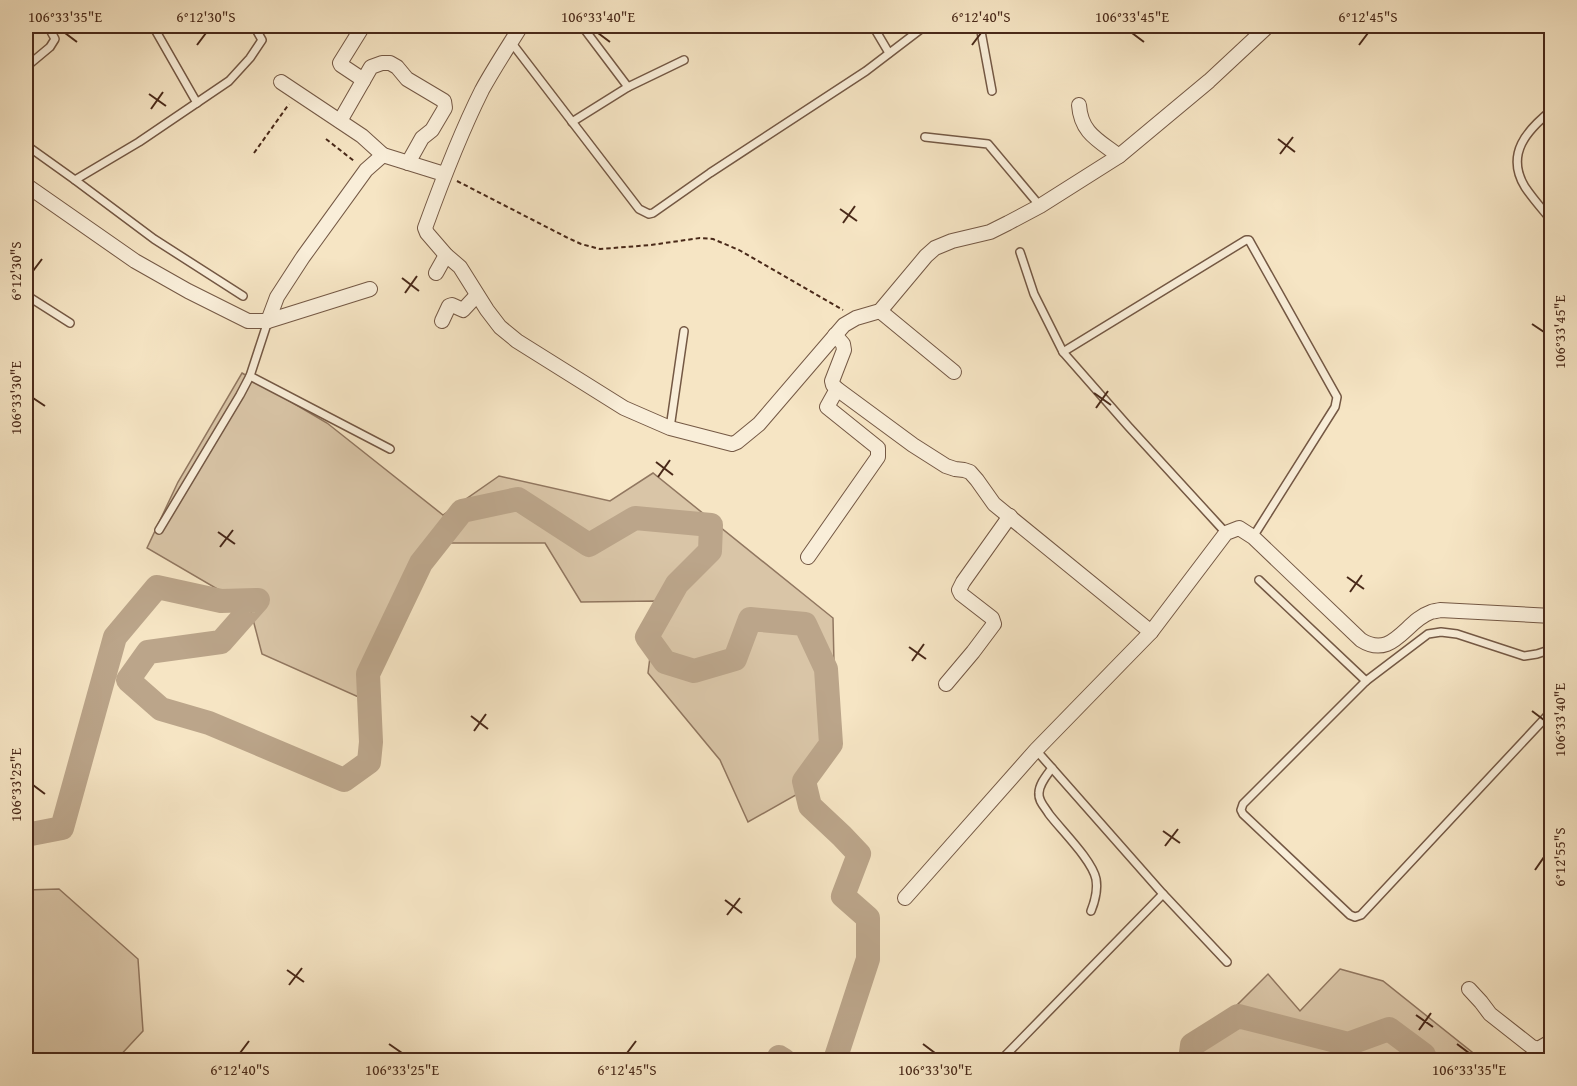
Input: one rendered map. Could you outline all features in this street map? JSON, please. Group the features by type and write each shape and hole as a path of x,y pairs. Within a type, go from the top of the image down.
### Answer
{"street":[{"path":"363,26 340,63 363,81"},
{"path":"521,26 483,88 444,174 425,228 427,233 460,267 500,327 517,340 624,408 670,428 732,444 759,424 849,320 880,311 926,256 936,248 952,241 990,232 1040,206 1119,156 1209,81 1268,26"},
{"path":"340,121 371,66 390,63 397,67 407,79 444,101 445,108 432,130 422,138 408,163"},
{"path":"281,82 362,136 383,155 444,174"},
{"path":"1079,105 1081,121 1086,129 1119,156"},
{"path":"268,321 277,297 296,267 366,170 383,155"},
{"path":"26,185 135,261 248,321 268,321 370,289"},
{"path":"436,273 446,255"},
{"path":"442,321 450,305 463,310 477,295"},
{"path":"880,311 954,372"},
{"path":"835,335 843,344 844,350 832,381 837,389 913,445 946,466 970,472 994,504 1151,632"},
{"path":"808,557 878,457 878,448 827,407 837,389"},
{"path":"946,684 994,624 993,618 961,594 959,590 1010,516"},
{"path":"905,898 1036,750 1151,632 1226,533 1239,528 1253,537 1361,640 1371,646 1385,645 1423,616 1440,610 1551,616"},
{"path":"1469,989 1490,1014 1532,1047 1538,1049 1551,1041"}],"lane":[{"path":"26,67 56,39 48,26"},
{"path":"153,26 197,103"},
{"path":"75,180 140,142 229,81 250,58 262,40 254,26"},
{"path":"582,26 628,87"},
{"path":"873,26 889,53"},
{"path":"511,42 639,209 649,214 866,71 925,26"},
{"path":"980,26 992,91"},
{"path":"572,122 628,87 684,60"},
{"path":"1551,110 1534,125 1520,145 1518,166 1524,185 1551,221"},
{"path":"925,137 988,144 1040,206"},
{"path":"26,145 154,238 243,296"},
{"path":"1063,352 1246,240 1250,240 1337,397 1335,407 1253,537"},
{"path":"1020,252 1034,294 1063,352 1226,533"},
{"path":"26,295 70,323"},
{"path":"159,530 250,376 268,321"},
{"path":"670,428 684,331"},
{"path":"250,376 390,448"},
{"path":"1259,580 1366,681"},
{"path":"1551,649 1524,656 1457,634 1442,632 1428,634 1366,681 1241,808 1243,814 1350,915 1355,917 1361,915 1548,715 1551,709"},
{"path":"1036,750 1163,894 1227,962"},
{"path":"1052,768 1041,784 1038,796 1089,863 1095,876 1097,886 1091,911"},
{"path":"1001,1060 1163,894"}],"path":[{"path":"254,153 296,92"},
{"path":"326,139 366,170"},
{"path":"444,174 566,237 600,249 651,246 700,238 713,239 739,250 856,318"}],"shaded area":[{"path":"242,373 327,423 443,515 499,476 610,501 653,473 833,618 836,754 810,787 748,822 720,760 648,673 657,601 581,602 545,543 440,543 363,699 262,654 250,608 147,548 178,482"},
{"path":"59,889 138,959 143,1031 116,1060 26,1060 26,890"},
{"path":"1340,969 1383,981 1482,1060 1182,1060 1268,974 1300,1011"}],"waterway":[{"path":"26,835 62,828 115,637 157,587 221,601 258,600 221,642 148,652 128,680 161,709 209,723 344,780 369,762 371,742 368,674 421,563 462,511 518,499 589,545 635,518 711,525 710,551 677,584 647,637 665,662 694,671 735,659 750,619 805,624 826,669 831,744 804,781 810,806 859,854 843,896 868,918 868,959 835,1060"},
{"path":"1190,1060 1192,1045 1238,1016 1348,1044 1389,1029 1424,1055 1422,1060"},
{"path":"778,1060 779,1057 784,1060"}]}
